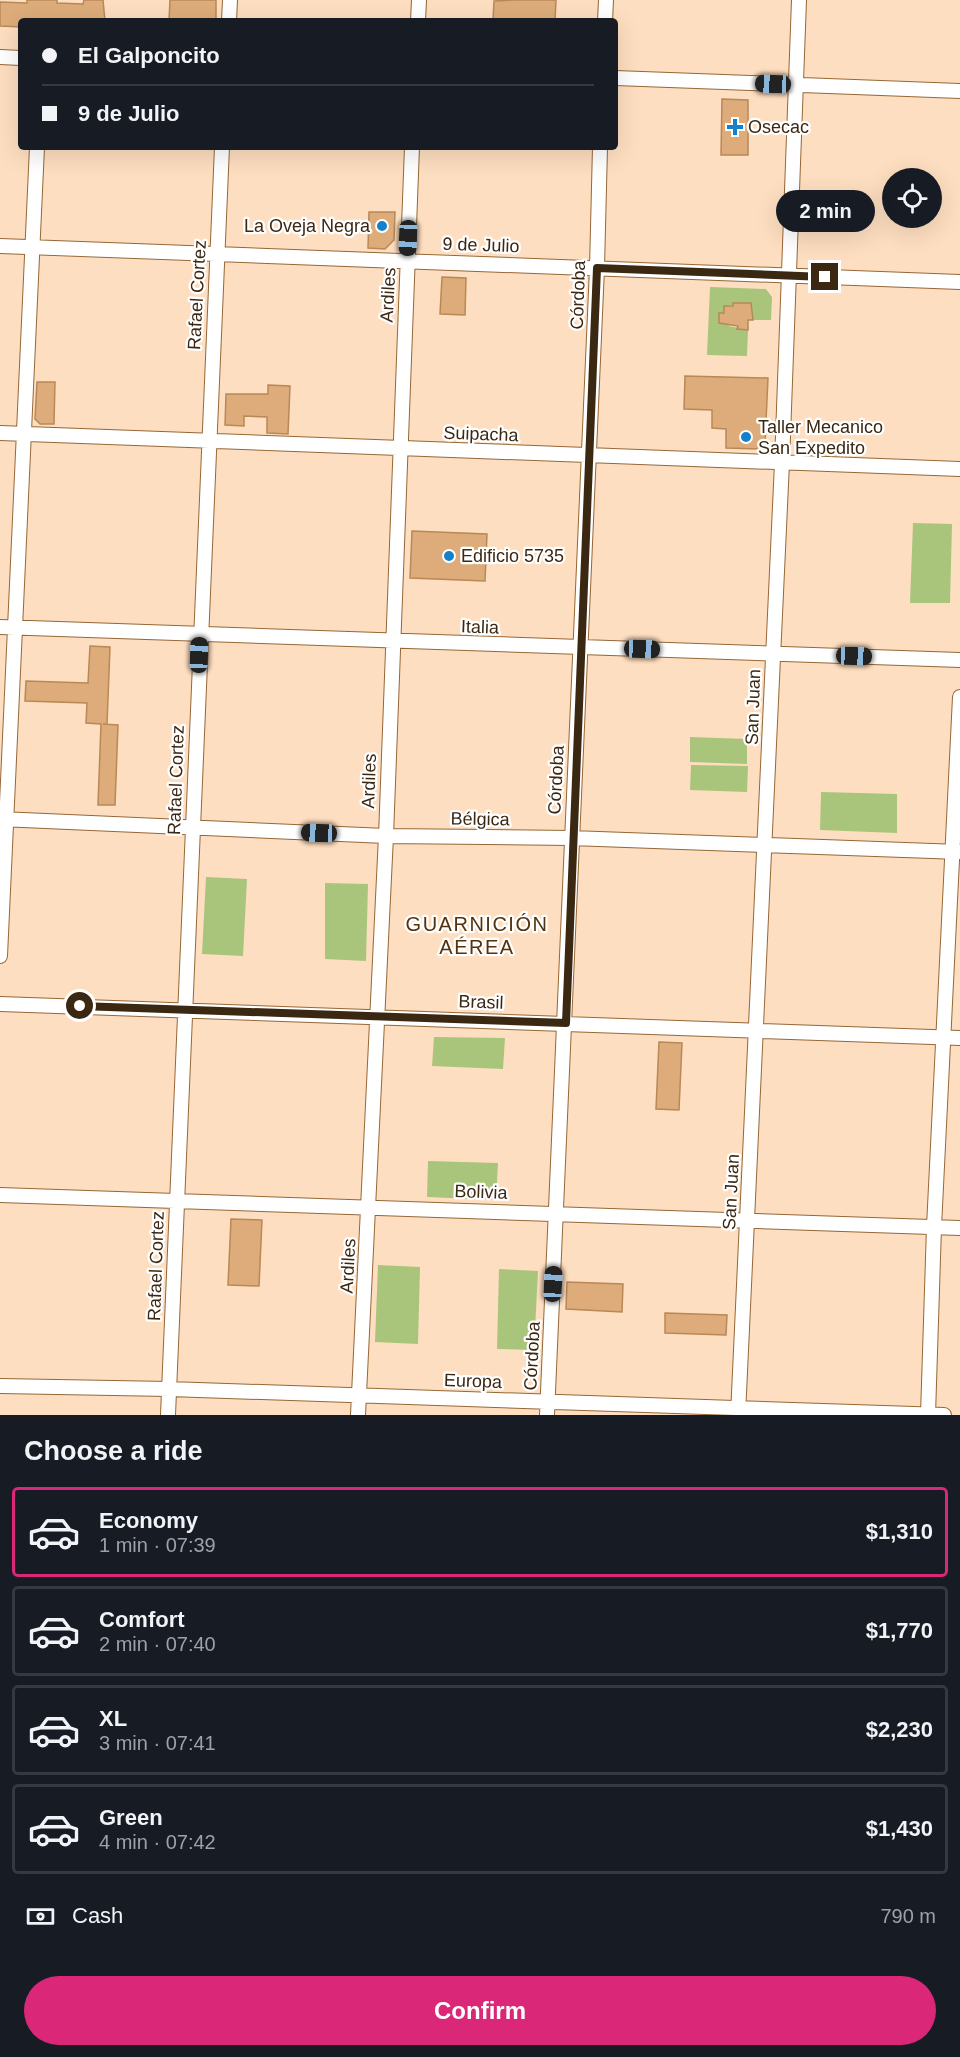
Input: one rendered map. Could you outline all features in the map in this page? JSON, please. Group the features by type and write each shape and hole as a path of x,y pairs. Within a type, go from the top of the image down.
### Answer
{"street":[{"path":"229,18 230,0"},
{"path":"418,0 418,18"},
{"path":"605,18 606,0"},
{"name":"San Juan","path":"738,1411 782,463 799,0"},
{"path":"0,57 18,58"},
{"path":"618,78 960,90"},
{"path":"0,956 3,819 15,628 37,150"},
{"name":"Rafael Cortez","path":"168,1415 222,150"},
{"name":"Ardiles","path":"358,1415 386,836 391,642 412,150"},
{"name":"Córdoba","path":"547,1408 566,1023 571,838 597,268 600,150"},
{"name":"9 de Julio","path":"0,246 960,282"},
{"name":"Suipacha","path":"0,433 960,469"},
{"name":"Italia","path":"0,627 960,660"},
{"path":"928,1415 934,1227 956,852 960,697"},
{"name":"Bélgica","path":"3,819 386,836 571,838 956,852"},
{"name":"Brasil","path":"0,1004 960,1038"},
{"name":"Bolivia","path":"0,1195 960,1228"},
{"name":"Europa","path":"0,1386 359,1395 547,1408 944,1415"}],"green space":[{"path":"710,287 766,289 772,297 771,320 753,320 750,303 724,306 729,326 748,330 747,356 707,355"},
{"path":"913,523 952,524 950,603 910,603"},
{"path":"690,737 747,739 747,764 690,762"},
{"path":"691,765 748,766 747,792 690,790"},
{"path":"821,792 897,794 897,833 820,830"},
{"path":"206,877 247,879 243,956 202,954"},
{"path":"325,883 368,884 366,961 325,959"},
{"path":"434,1037 505,1038 503,1069 432,1066"},
{"path":"428,1161 498,1163 496,1200 427,1197"},
{"path":"378,1265 420,1267 418,1344 375,1342"},
{"path":"499,1269 538,1271 534,1350 497,1349"}],"building":[{"path":"27,0 57,0 57,3 83,4 84,0 103,0 105,18 18,18 18,27 0,26 0,2 27,3"},
{"path":"170,0 216,0 216,18 169,18"},
{"path":"556,0 555,18 493,18 494,1"},
{"name":"Osecac","path":"722,99 748,100 748,155 721,155"},
{"name":"La Oveja Negra","path":"369,212 395,212 394,240 385,249 368,248"},
{"path":"442,277 466,278 465,315 440,314"},
{"path":"733,303 751,303 753,320 748,320 748,330 719,323 719,313 724,313 724,306 733,306"},
{"path":"685,376 768,378 765,443 759,449 726,448 726,429 712,428 712,410 684,409"},
{"path":"37,382 55,382 54,424 40,424 35,419"},
{"path":"268,385 290,386 288,434 267,433 267,417 244,416 244,426 225,425 226,394 268,394"},
{"name":"Edificio 5735","path":"412,531 487,534 485,581 410,578"},
{"path":"90,646 110,647 107,724 103,724 118,725 115,805 98,805 101,724 86,723 87,703 25,701 26,681 88,683"},
{"path":"659,1042 682,1043 679,1110 656,1109"},
{"path":"231,1219 262,1220 259,1286 228,1285"},
{"path":"567,1282 623,1284 622,1312 566,1309"},
{"path":"665,1313 727,1315 726,1335 665,1333"}],"place":[{"name":"Osecac","path":"735,127"},
{"name":"La Oveja Negra","path":"382,226"},
{"name":"Taller Mecanico San Expedito","path":"746,437"},
{"name":"Edificio 5735","path":"449,556"}],"district":[{"name":"GUARNICIÓN AÉREA","path":"477,936"}],"route":[{"path":"80,1006 566,1023 571,838 597,268 825,277"}]}
